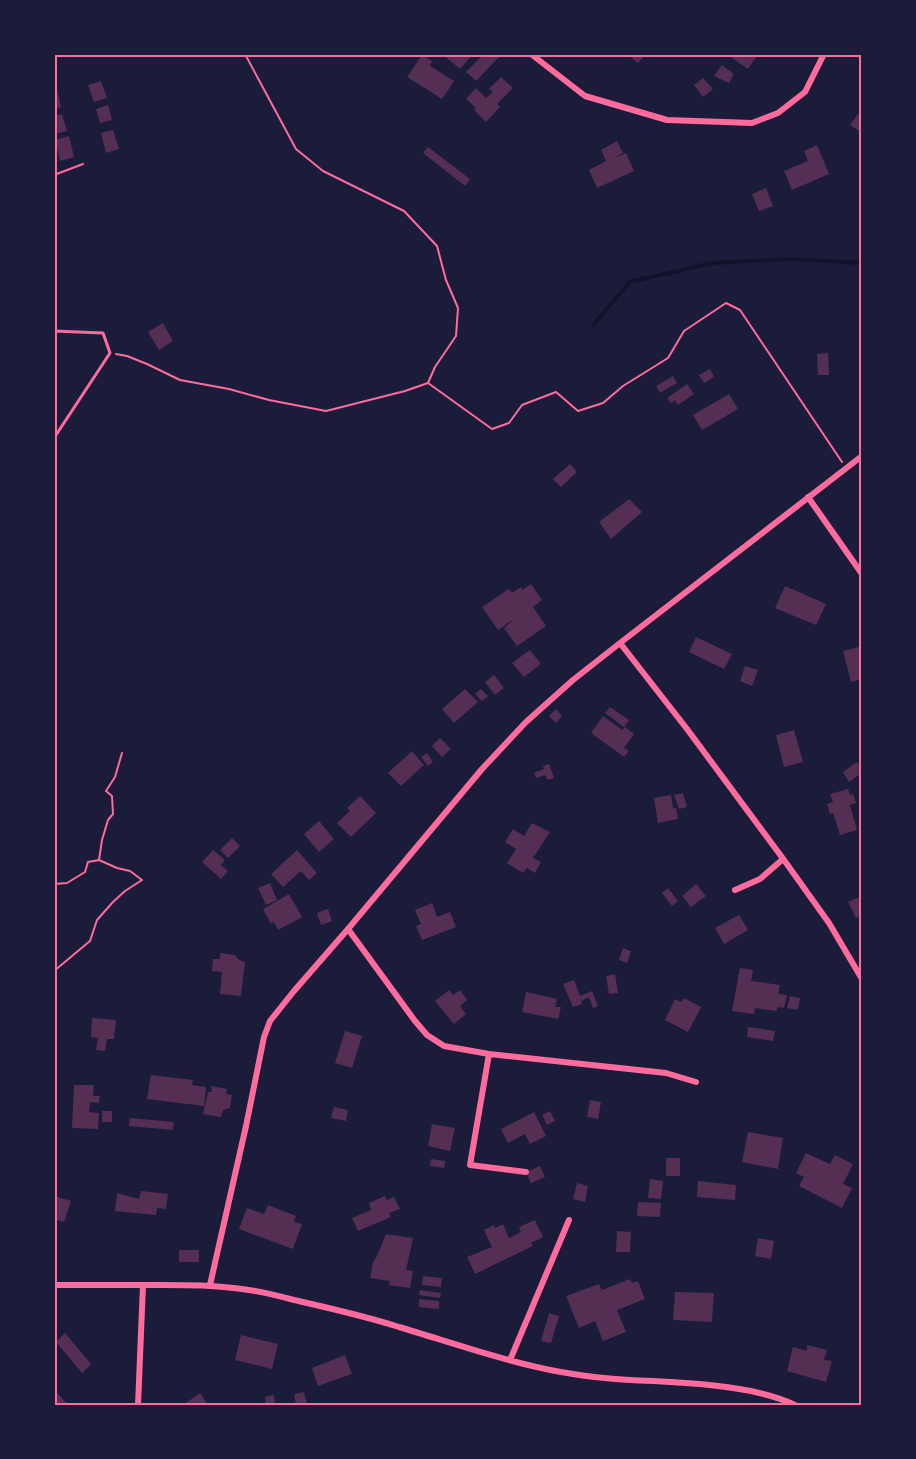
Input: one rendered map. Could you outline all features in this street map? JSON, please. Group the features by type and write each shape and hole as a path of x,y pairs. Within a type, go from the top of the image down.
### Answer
{"street":[{"path":"531,54 585,96 666,120 752,123 778,113 805,93 824,54"},
{"path":"210,1285 264,1036 270,1021 482,769 534,715 573,680 862,456"},
{"path":"808,497 862,574"},
{"path":"620,643 783,859 829,923 862,979"},
{"path":"735,890 760,879 783,859"},
{"path":"348,929 415,1021 427,1035 444,1046 489,1054 666,1073 696,1082"},
{"path":"489,1054 470,1165 526,1172"},
{"path":"510,1360 568,1220"},
{"path":"54,1285 177,1284 250,1290 330,1308 459,1346 560,1372 590,1377 711,1385 748,1390 795,1405"},
{"path":"138,1405 143,1285"}],"lane":[{"path":"54,331 103,333 110,353 54,438"}],"path":[{"path":"110,353 147,363 180,380 229,388 269,400 326,411 428,383 435,367 456,336 458,308 446,280 437,246 404,211 323,171 296,149 245,54"},
{"path":"54,175 83,164"},
{"path":"428,383 492,429 509,423 522,405 556,392 578,411 603,403 623,386 668,358 684,331 726,303 740,310 846,468"},
{"path":"99,860 108,820 113,814 112,796 106,791 115,777 122,753"},
{"path":"54,884 67,883 85,872 88,862 99,860 130,871 142,880 125,891 97,920 90,941 54,971"}],"building":[{"path":"442,54 473,54 460,69"},
{"path":"484,54 500,56 476,81 466,72"},
{"path":"627,54 646,54 638,63"},
{"path":"733,54 758,54 748,69 731,57"},
{"path":"422,55 432,61 430,66 454,81 442,99 407,77"},
{"path":"722,65 734,74 729,83 714,76"},
{"path":"501,77 513,88 497,104 500,107 486,122 466,99 476,88 486,98 493,92 489,89"},
{"path":"703,78 713,89 703,97 694,85"},
{"path":"101,81 107,98 94,102 88,85"},
{"path":"57,89 61,107 54,109 54,90"},
{"path":"108,105 112,120 100,123 96,109"},
{"path":"862,109 862,133 850,125"},
{"path":"62,114 67,131 54,134 54,116"},
{"path":"113,130 119,149 106,153 101,133"},
{"path":"69,136 74,157 60,161 55,140"},
{"path":"617,141 623,153 615,158 626,153 634,171 597,188 589,170 606,161 601,150"},
{"path":"817,145 829,174 792,190 784,171 808,161 804,151"},
{"path":"428,147 470,179 465,186 423,153"},
{"path":"766,188 773,206 759,211 752,194"},
{"path":"163,323 173,341 159,350 148,332"},
{"path":"828,353 829,375 818,375 817,354"},
{"path":"710,369 714,377 704,383 699,375"},
{"path":"673,376 677,383 660,393 656,386"},
{"path":"687,384 694,394 678,405 675,400 671,403 667,398"},
{"path":"729,394 738,409 702,430 693,415"},
{"path":"570,464 577,472 561,487 553,479"},
{"path":"629,499 642,512 611,539 599,522"},
{"path":"531,584 542,600 533,607 546,626 517,646 504,628 515,618 498,630 482,607 509,589 512,593"},
{"path":"785,586 826,604 816,625 775,608"},
{"path":"696,637 732,654 724,669 689,652"},
{"path":"859,647 862,658 862,679 851,682 843,651"},
{"path":"530,650 541,664 524,677 512,663"},
{"path":"745,666 758,670 752,686 740,681"},
{"path":"494,675 504,688 495,695 485,682"},
{"path":"465,689 478,702 454,723 442,709"},
{"path":"481,689 488,696 482,701 475,694"},
{"path":"610,707 629,720 624,727 605,713"},
{"path":"556,709 562,716 556,723 549,716"},
{"path":"603,716 622,730 625,727 634,734 624,748 629,751 624,757 591,733"},
{"path":"794,730 803,762 784,767 776,735"},
{"path":"440,738 451,749 442,757 432,746"},
{"path":"412,751 424,765 401,786 388,773"},
{"path":"427,753 433,762 428,766 421,757"},
{"path":"857,762 862,773 849,782 843,772"},
{"path":"549,764 554,778 548,780 545,775 536,778 534,773"},
{"path":"848,789 850,795 853,794 856,803 850,805 857,830 840,835 833,813 830,814 827,804 833,802 830,794"},
{"path":"683,793 687,807 679,809 674,795"},
{"path":"671,795 678,819 658,823 654,798"},
{"path":"360,796 376,813 351,837 337,823 350,811 347,808"},
{"path":"319,821 334,839 319,852 304,834"},
{"path":"532,823 550,832 533,858 541,862 535,873 527,868 523,873 507,863 516,849 505,842 513,829 524,836"},
{"path":"232,838 240,846 228,858 220,850"},
{"path":"213,850 225,860 221,865 228,871 221,879 202,862"},
{"path":"297,850 317,873 309,880 301,871 283,887 271,874"},
{"path":"270,883 277,900 266,905 258,888"},
{"path":"696,884 706,896 691,907 682,896"},
{"path":"668,888 678,901 672,906 662,893"},
{"path":"289,894 302,917 278,930 274,922 271,924 263,909"},
{"path":"862,896 862,916 856,918 848,902"},
{"path":"432,903 437,917 450,912 456,927 422,940 416,926 421,924 415,910"},
{"path":"328,909 332,921 321,925 317,913"},
{"path":"739,915 748,930 724,944 715,928"},
{"path":"623,948 631,951 627,963 619,960"},
{"path":"220,953 235,955 239,960 245,962 241,996 220,994 222,972 212,971 213,959 220,959"},
{"path":"740,968 753,970 751,981 780,985 778,994 787,995 784,1008 777,1007 777,1011 755,1008 754,1014 732,1011"},
{"path":"615,974 618,993 609,994 606,976"},
{"path":"574,980 580,996 592,991 598,1006 593,1008 589,997 581,1001 582,1004 573,1007 563,984"},
{"path":"449,990 453,995 460,990 467,1000 460,1006 466,1014 454,1024 435,1001"},
{"path":"526,992 557,999 555,1007 561,1007 558,1019 522,1012"},
{"path":"790,996 800,998 798,1010 787,1008"},
{"path":"684,998 701,1007 688,1032 665,1020 675,999 681,1002"},
{"path":"92,1018 116,1020 114,1039 107,1039 105,1051 96,1050 98,1038 91,1037"},
{"path":"748,1027 775,1031 773,1041 747,1037"},
{"path":"345,1031 362,1036 352,1068 335,1063"},
{"path":"151,1075 193,1080 192,1085 206,1087 204,1106 147,1099"},
{"path":"74,1085 94,1085 93,1096 100,1096 99,1103 90,1102 89,1112 99,1113 98,1129 72,1128"},
{"path":"211,1086 227,1089 226,1094 232,1095 230,1108 223,1110 221,1117 203,1114 208,1092 212,1092"},
{"path":"590,1100 601,1102 598,1119 587,1117"},
{"path":"334,1107 348,1110 346,1121 331,1118"},
{"path":"102,1111 112,1111 112,1122 102,1122"},
{"path":"550,1111 555,1121 547,1125 542,1115"},
{"path":"534,1112 546,1136 530,1144 525,1134 508,1143 501,1129"},
{"path":"130,1118 174,1122 173,1130 129,1126"},
{"path":"432,1124 455,1128 450,1151 428,1146"},
{"path":"748,1132 783,1138 778,1169 742,1162"},
{"path":"806,1153 830,1164 835,1155 853,1164 843,1184 852,1188 842,1208 799,1186 804,1177 796,1173"},
{"path":"666,1158 680,1158 680,1176 666,1176"},
{"path":"431,1159 445,1161 444,1168 430,1166"},
{"path":"540,1166 545,1177 531,1183 526,1172"},
{"path":"650,1179 663,1181 661,1199 648,1198"},
{"path":"698,1181 736,1185 735,1200 697,1197"},
{"path":"577,1183 588,1186 585,1202 573,1199"},
{"path":"141,1191 168,1194 166,1209 157,1208 156,1215 115,1211 117,1193 139,1199"},
{"path":"54,1196 71,1201 64,1222 54,1219"},
{"path":"385,1196 387,1200 394,1197 400,1209 389,1213 391,1217 358,1231 352,1218 371,1210 369,1203"},
{"path":"638,1202 661,1203 660,1217 637,1216"},
{"path":"268,1205 296,1216 294,1222 302,1224 293,1249 239,1229 247,1208 264,1214"},
{"path":"535,1220 543,1237 531,1243 533,1246 475,1274 467,1257 492,1247 484,1230 503,1224 509,1238 521,1232 519,1227"},
{"path":"617,1231 631,1232 630,1252 616,1252"},
{"path":"386,1234 413,1238 406,1270 413,1271 410,1288 389,1285 390,1281 370,1278 373,1262"},
{"path":"758,1238 774,1241 771,1259 755,1256"},
{"path":"179,1250 199,1250 199,1262 179,1262"},
{"path":"423,1276 442,1278 441,1287 422,1285"},
{"path":"630,1279 632,1283 638,1281 645,1299 617,1310 626,1332 603,1341 595,1321 579,1328 566,1296 599,1284 602,1290"},
{"path":"420,1290 441,1293 440,1298 419,1295"},
{"path":"675,1292 714,1293 712,1322 673,1320"},
{"path":"419,1299 439,1301 439,1309 419,1307"},
{"path":"549,1313 559,1316 551,1343 541,1341"},
{"path":"65,1333 91,1364 82,1373 56,1342"},
{"path":"241,1335 278,1344 272,1369 235,1360"},
{"path":"807,1345 827,1350 824,1360 832,1361 826,1382 787,1371 793,1347 807,1351"},
{"path":"345,1355 352,1374 318,1386 312,1368"},
{"path":"54,1389 68,1405 54,1405"},
{"path":"304,1392 307,1405 296,1405 294,1394"},
{"path":"200,1393 208,1405 183,1405"},
{"path":"274,1395 275,1405 266,1405 265,1397"}],"waterway":[{"path":"593,325 630,282 712,263 790,259 862,263"}]}
